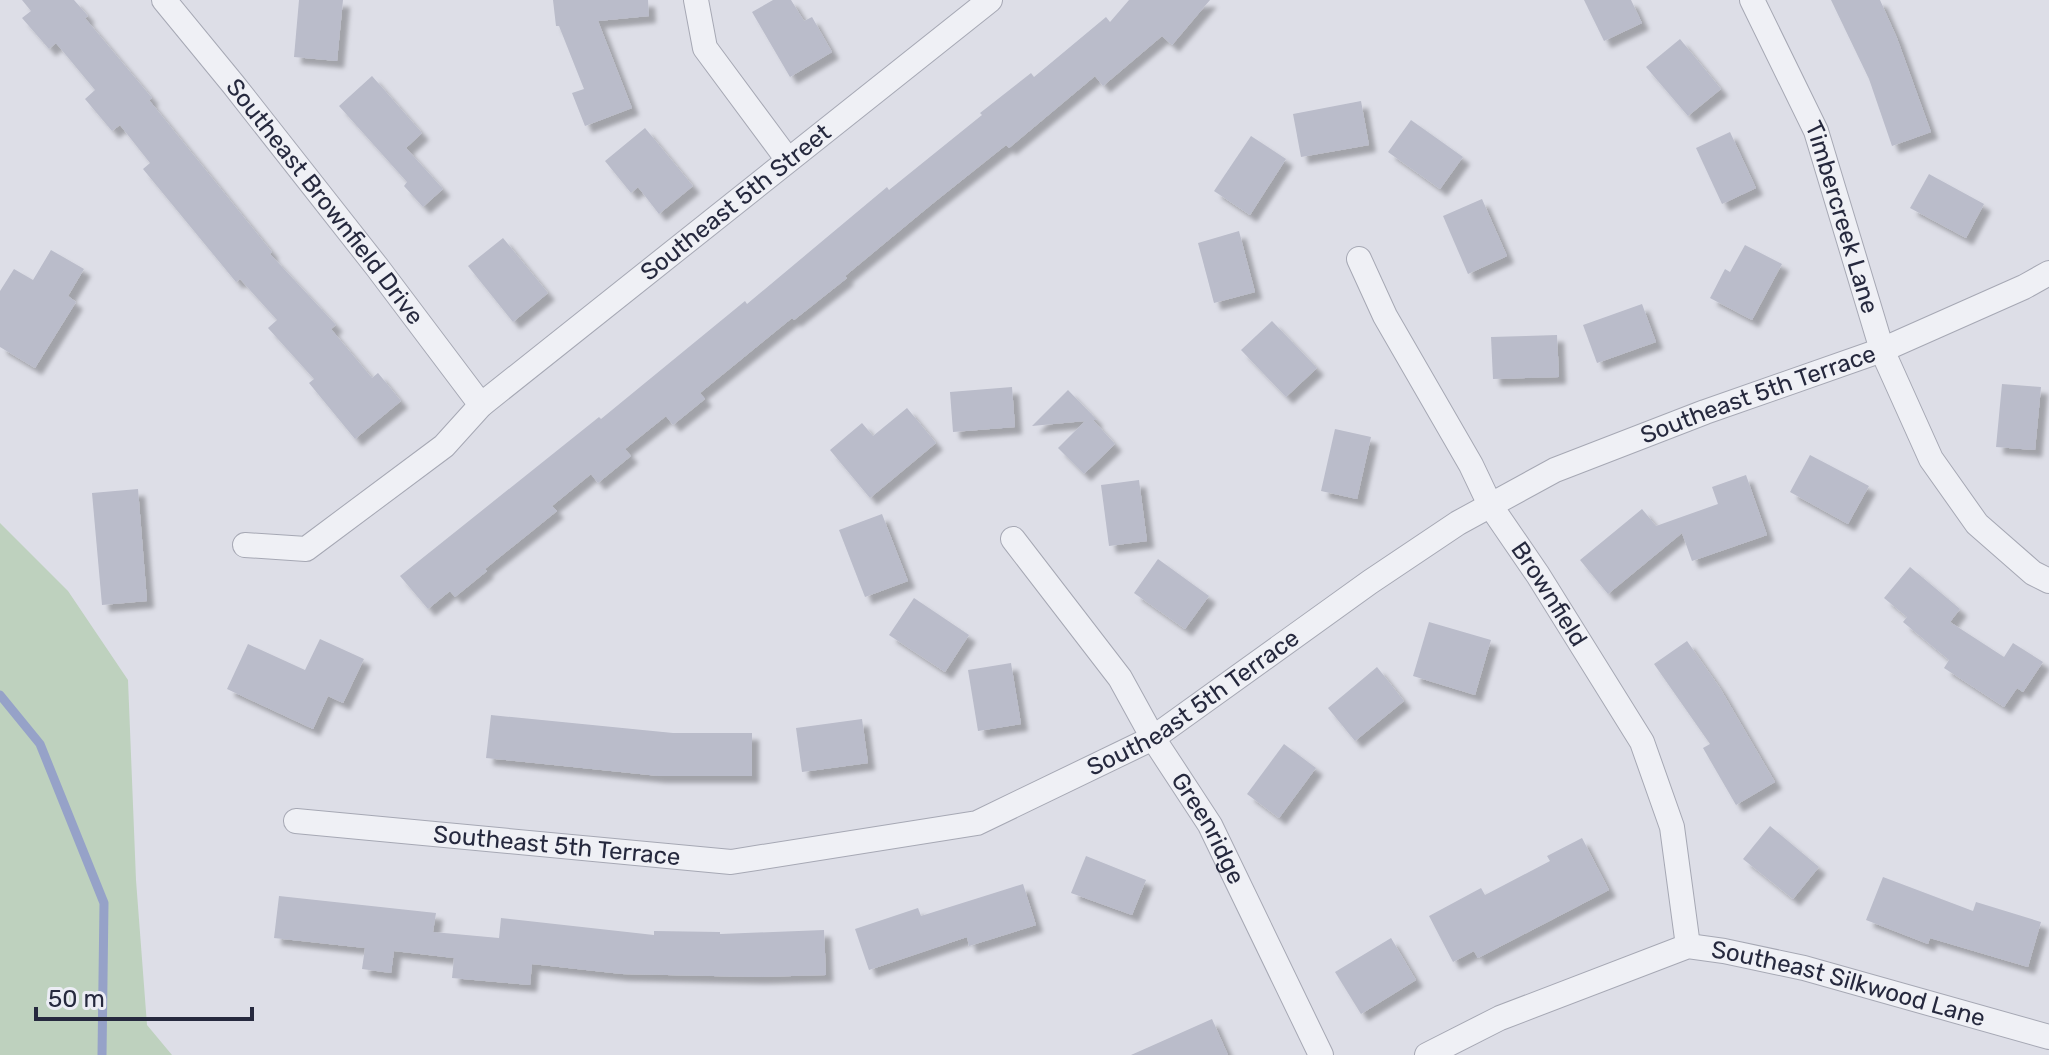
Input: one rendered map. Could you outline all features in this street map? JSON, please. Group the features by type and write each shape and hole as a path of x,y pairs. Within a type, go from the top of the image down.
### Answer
{"street":[{"path":"696,0 705,48 788,160"},
{"name":"Southeast 5th Street","path":"245,545 306,549 444,446 481,405 990,0"},
{"name":"Timbercreek Lane","path":"1752,0 1816,131 1882,350 1931,459 1977,524 2033,573 2049,581"},
{"name":"Southeast Brownfield Drive","path":"170,2 481,405"},
{"name":"Brownfield","path":"1359,259 1385,316 1471,465 1490,505 1538,575 1642,742 1672,827 1688,946"},
{"name":"Southeast 5th Terrace","path":"2024,287 2049,259"},
{"name":"Southeast 5th Terrace","path":"296,821 731,862 977,823 1153,738 1370,582 1490,505 1569,465 1705,412 1882,350 2049,273"},
{"name":"Greenridge","path":"1013,539 1120,678 1153,738 1210,825 1321,1055"},
{"name":"Southeast Silkwood Lane","path":"1427,1055 1500,1018 1688,946 1804,968 2049,1037"}],"green space":[{"path":"0,523 68,591 128,680 136,880 147,1025 172,1055 0,1055"}],"building":[{"path":"22,0 74,0 88,16 85,18 152,98 149,100 272,252 270,254 336,325 331,329 372,378 378,373 401,401 355,439 309,383 314,379 268,328 277,320 240,279 236,282 143,169 150,163 120,125 112,131 85,99 95,90 56,43 49,49 22,18 31,11"},
{"path":"299,0 343,0 337,61 294,57"},
{"path":"553,0 648,0 649,16 598,21 632,108 585,126 572,93 584,89 559,26 556,26"},
{"path":"773,0 791,0 804,21 812,17 832,52 790,77 752,12"},
{"path":"1129,0 1210,0 1172,45 1162,36 1103,86 1095,76 1009,148 1006,145 845,276 847,278 700,393 705,399 673,425 666,416 625,449 631,456 598,483 591,474 552,506 557,511 455,597 450,591 428,609 400,576 599,417 601,419 745,301 747,304 887,187 889,190 1031,73 1034,77 1106,17 1110,22"},
{"path":"1584,0 1631,0 1642,23 1604,41"},
{"path":"1831,0 1880,0 1931,132 1892,146 1869,79"},
{"path":"1680,39 1721,89 1688,116 1646,67"},
{"path":"372,76 422,133 406,148 443,189 423,207 404,186 407,182 339,106"},
{"path":"1361,101 1369,145 1301,157 1293,114"},
{"path":"1411,120 1463,157 1440,189 1388,152"},
{"path":"645,128 693,186 659,214 638,187 631,193 605,161"},
{"path":"1730,132 1756,188 1722,204 1696,148"},
{"path":"1251,136 1286,159 1250,215 1214,191"},
{"path":"1929,174 1984,204 1966,238 1910,208"},
{"path":"1482,199 1507,256 1468,274 1443,216"},
{"path":"1239,231 1255,292 1214,303 1198,243"},
{"path":"503,238 548,293 513,322 468,266"},
{"path":"1745,245 1782,264 1752,320 1710,298 1725,269 1730,272"},
{"path":"51,250 84,269 68,296 76,302 35,368 0,347 0,291 14,269 33,280"},
{"path":"1642,304 1656,342 1597,363 1583,325"},
{"path":"1272,321 1317,368 1286,397 1241,350"},
{"path":"1557,335 1559,377 1493,379 1491,337"},
{"path":"2002,384 2041,387 2035,450 1996,447"},
{"path":"1012,387 1015,427 953,432 950,392"},
{"path":"1068,390 1115,444 1084,474 1058,448 1085,421 1032,426"},
{"path":"907,408 936,443 870,498 830,450 862,423 873,436"},
{"path":"1335,429 1371,437 1357,499 1321,491"},
{"path":"1810,455 1869,486 1848,524 1790,492"},
{"path":"1746,475 1767,535 1692,561 1682,533 1608,594 1580,560 1642,509 1656,526 1718,504 1712,487"},
{"path":"1139,480 1147,541 1109,546 1101,485"},
{"path":"138,489 147,601 102,605 92,493"},
{"path":"882,514 908,581 865,597 839,530"},
{"path":"1158,559 1209,596 1185,629 1134,593"},
{"path":"1910,567 1960,609 1950,622 2004,657 2013,643 2043,662 2023,692 2017,688 2004,707 1944,668 1949,660 1903,622 1907,617 1884,598"},
{"path":"914,598 969,635 945,672 889,635"},
{"path":"1429,622 1491,640 1475,695 1413,676"},
{"path":"320,639 364,659 343,703 328,696 313,729 227,689 248,644 305,670"},
{"path":"1687,641 1720,688 1775,782 1736,805 1703,748 1710,744 1654,664"},
{"path":"1011,663 1021,724 978,731 968,670"},
{"path":"1377,667 1404,701 1355,741 1328,708"},
{"path":"491,715 673,733 752,733 752,776 659,776 486,758"},
{"path":"862,719 868,763 802,772 796,728"},
{"path":"1284,744 1316,768 1279,818 1247,794"},
{"path":"1770,826 1819,867 1793,899 1743,859"},
{"path":"1582,838 1609,890 1478,958 1474,951 1453,962 1429,916 1481,888 1485,895 1550,861 1547,856"},
{"path":"1086,856 1146,880 1132,915 1071,893"},
{"path":"1883,877 1973,911 1976,902 2041,922 2028,967 1930,938 1928,944 1866,920"},
{"path":"1023,884 1036,925 969,946 967,937 869,970 855,929 918,908 921,916"},
{"path":"279,896 436,913 433,932 499,938 501,918 654,935 654,931 720,934 824,930 826,975 622,974 532,964 530,985 452,978 454,958 394,951 391,973 362,969 365,948 274,938"},
{"path":"1391,938 1416,980 1361,1014 1335,972"},
{"path":"1212,1019 1228,1055 1131,1055"}],"waterway":[{"path":"0,695 40,744 104,903 102,1055"}]}
